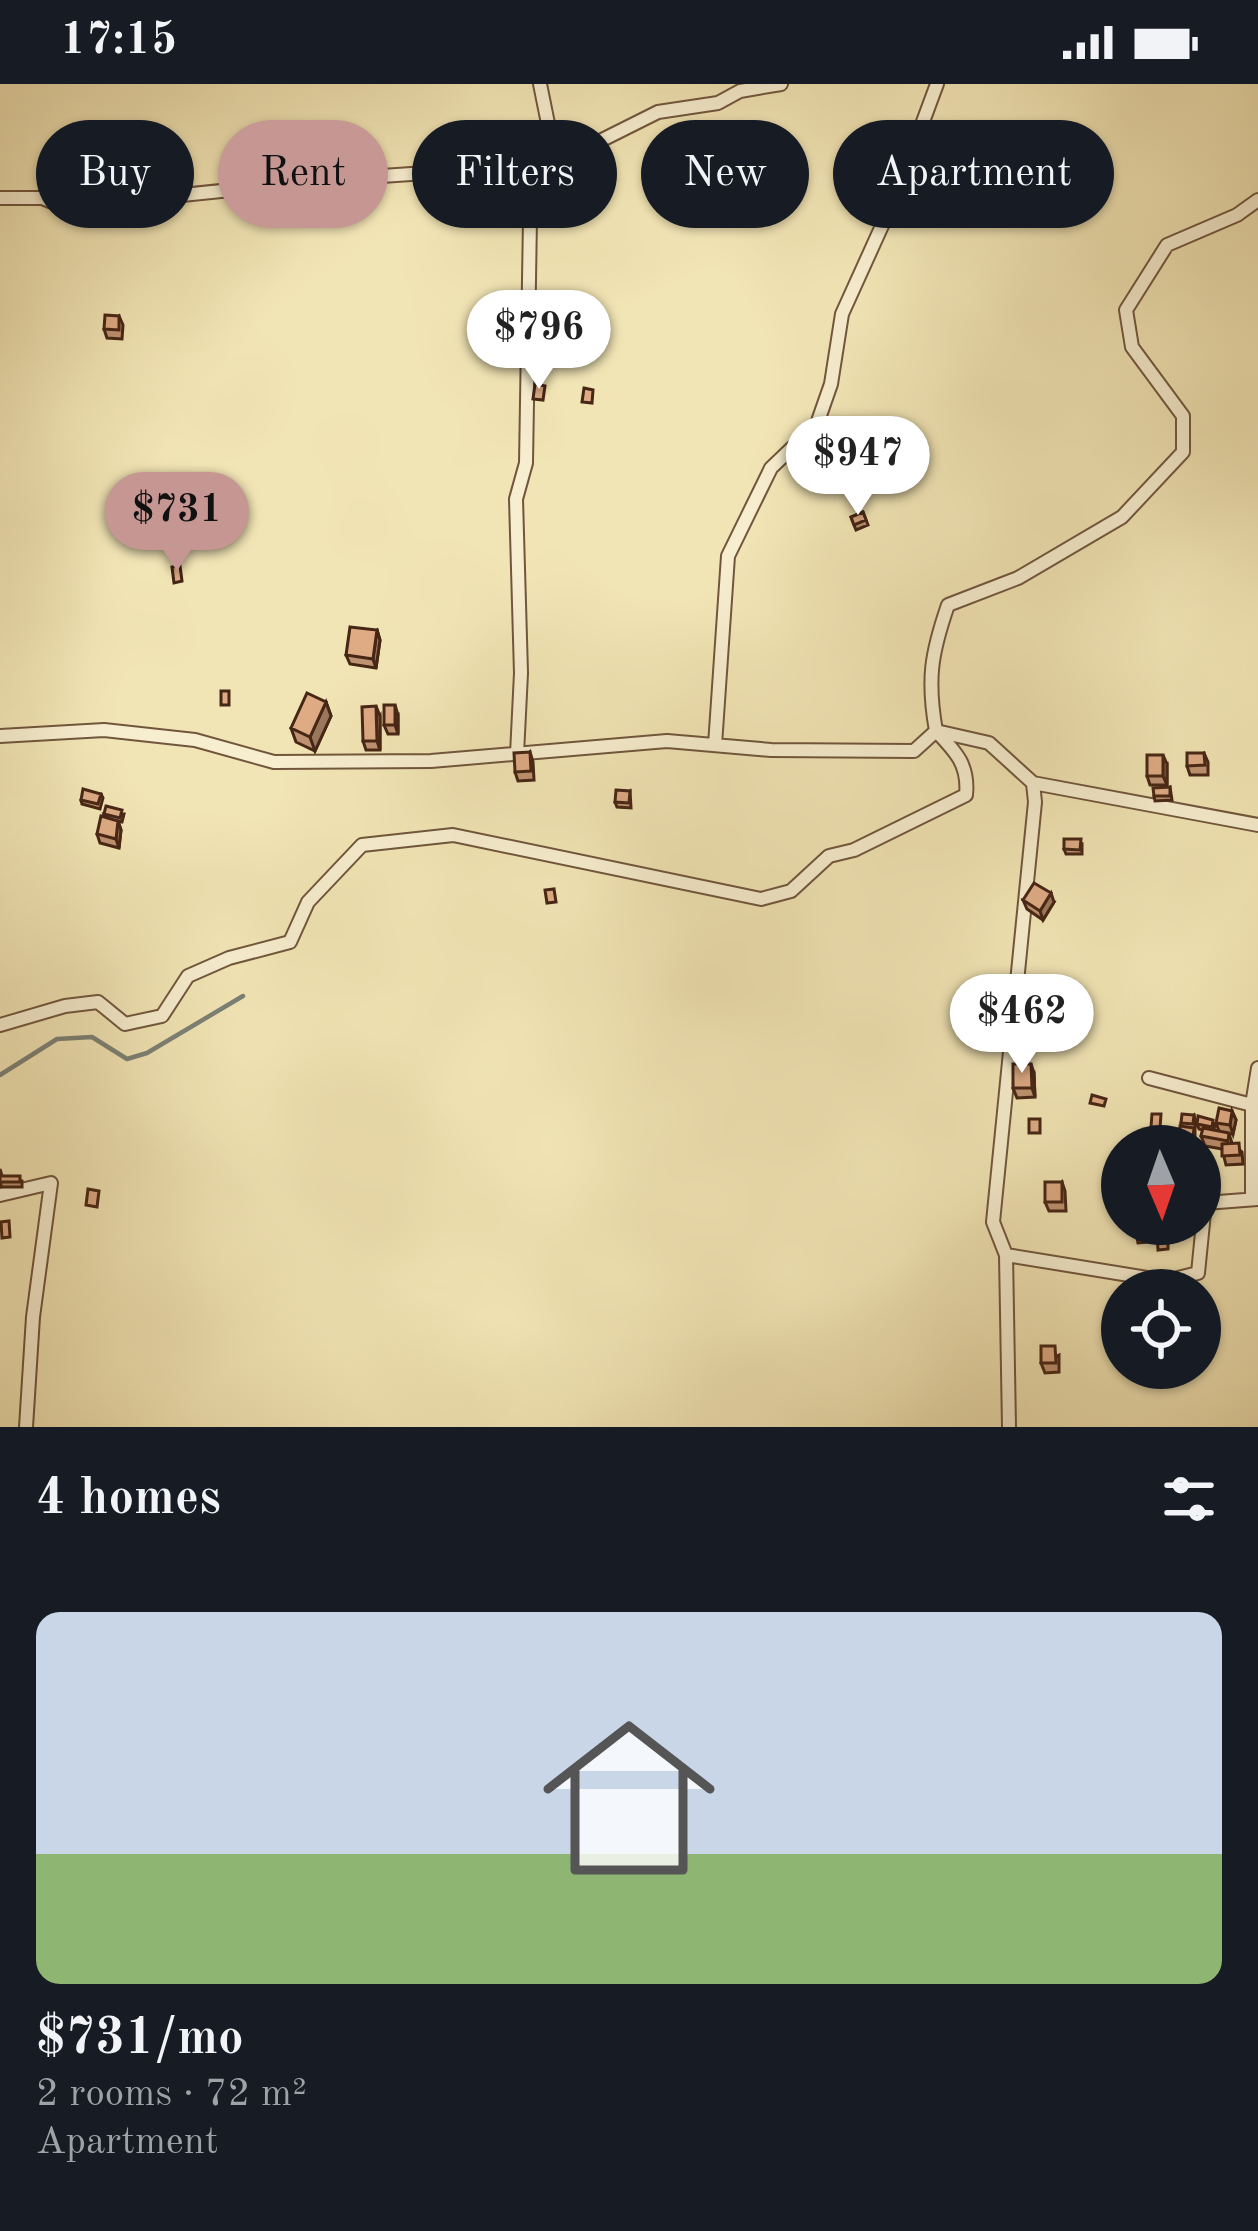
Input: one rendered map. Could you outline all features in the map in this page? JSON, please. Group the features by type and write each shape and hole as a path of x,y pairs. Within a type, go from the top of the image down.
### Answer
{"street":[{"path":"540,84 544,120"},
{"path":"617,132 658,112 718,103 740,91 781,84"},
{"path":"715,745 728,556 771,468 818,424 831,384 842,314 895,197 937,84"},
{"path":"0,198 42,198 64,207 412,174"},
{"path":"0,1025 65,1006 98,1002 125,1024 162,1016 188,976 230,958 290,942 308,902 362,845 453,835 761,899 791,891 829,856 854,850 966,795 968,780 961,757 936,731 928,686 933,650 948,605 1018,578 1122,517 1183,452 1183,416 1132,347 1126,310 1167,245 1237,215 1258,200"},
{"path":"517,754 516,499 526,463 530,228"},
{"path":"0,736 104,730 195,740 274,763 431,761 667,741 914,752 936,731"},
{"path":"936,731 988,743 1033,782 1258,824"},
{"path":"1009,1427 1006,1255 993,1222 1035,802 1033,782"},
{"path":"1006,1255 1166,1281 1198,1273 1205,1203 1255,1199 1252,1105 1258,1068"},
{"path":"1149,1078 1252,1105"},
{"path":"0,1195 51,1184 33,1317 26,1427"}],"building":[{"path":"105,315 119,316 119,330 104,329"},
{"path":"535,384 545,386 543,400 533,399"},
{"path":"584,388 593,390 592,403 582,402"},
{"path":"863,512 866,520 854,525 851,517"},
{"path":"180,566 182,581 174,583 172,567"},
{"path":"350,627 377,630 373,659 346,655"},
{"path":"221,691 229,691 229,705 221,705"},
{"path":"307,693 326,702 310,737 291,728"},
{"path":"384,705 395,705 395,725 384,725"},
{"path":"376,706 377,741 363,741 362,707"},
{"path":"530,752 531,771 515,772 514,753"},
{"path":"1187,753 1204,753 1205,765 1187,766"},
{"path":"1147,755 1163,755 1163,776 1147,776"},
{"path":"1170,787 1170,796 1154,796 1153,788"},
{"path":"83,789 101,794 98,804 81,800"},
{"path":"616,790 630,791 629,803 615,802"},
{"path":"106,806 122,810 120,818 104,814"},
{"path":"101,816 118,821 116,839 97,834"},
{"path":"1064,839 1081,839 1080,850 1064,849"},
{"path":"1034,883 1051,893 1040,911 1023,900"},
{"path":"554,889 556,902 547,903 545,890"},
{"path":"1013,1064 1031,1064 1032,1088 1013,1088"},
{"path":"1092,1095 1106,1099 1104,1106 1090,1103"},
{"path":"1219,1108 1232,1111 1230,1125 1216,1123"},
{"path":"1152,1114 1161,1114 1160,1125 1151,1125"},
{"path":"1182,1114 1194,1115 1193,1124 1181,1123"},
{"path":"1198,1116 1213,1120 1212,1125 1197,1124"},
{"path":"1029,1119 1040,1119 1040,1133 1029,1133"},
{"path":"1239,1143 1240,1155 1222,1156 1222,1144"},
{"path":"0,1176 20,1176 20,1182 0,1182"},
{"path":"1045,1182 1062,1182 1062,1202 1045,1202"},
{"path":"88,1189 99,1191 97,1207 86,1205"},
{"path":"9,1221 10,1237 2,1238 1,1222"},
{"path":"1041,1346 1055,1346 1056,1363 1041,1363"}],"waterway":[{"path":"0,1075 57,1039 92,1037 127,1059 147,1053 243,996"}]}
